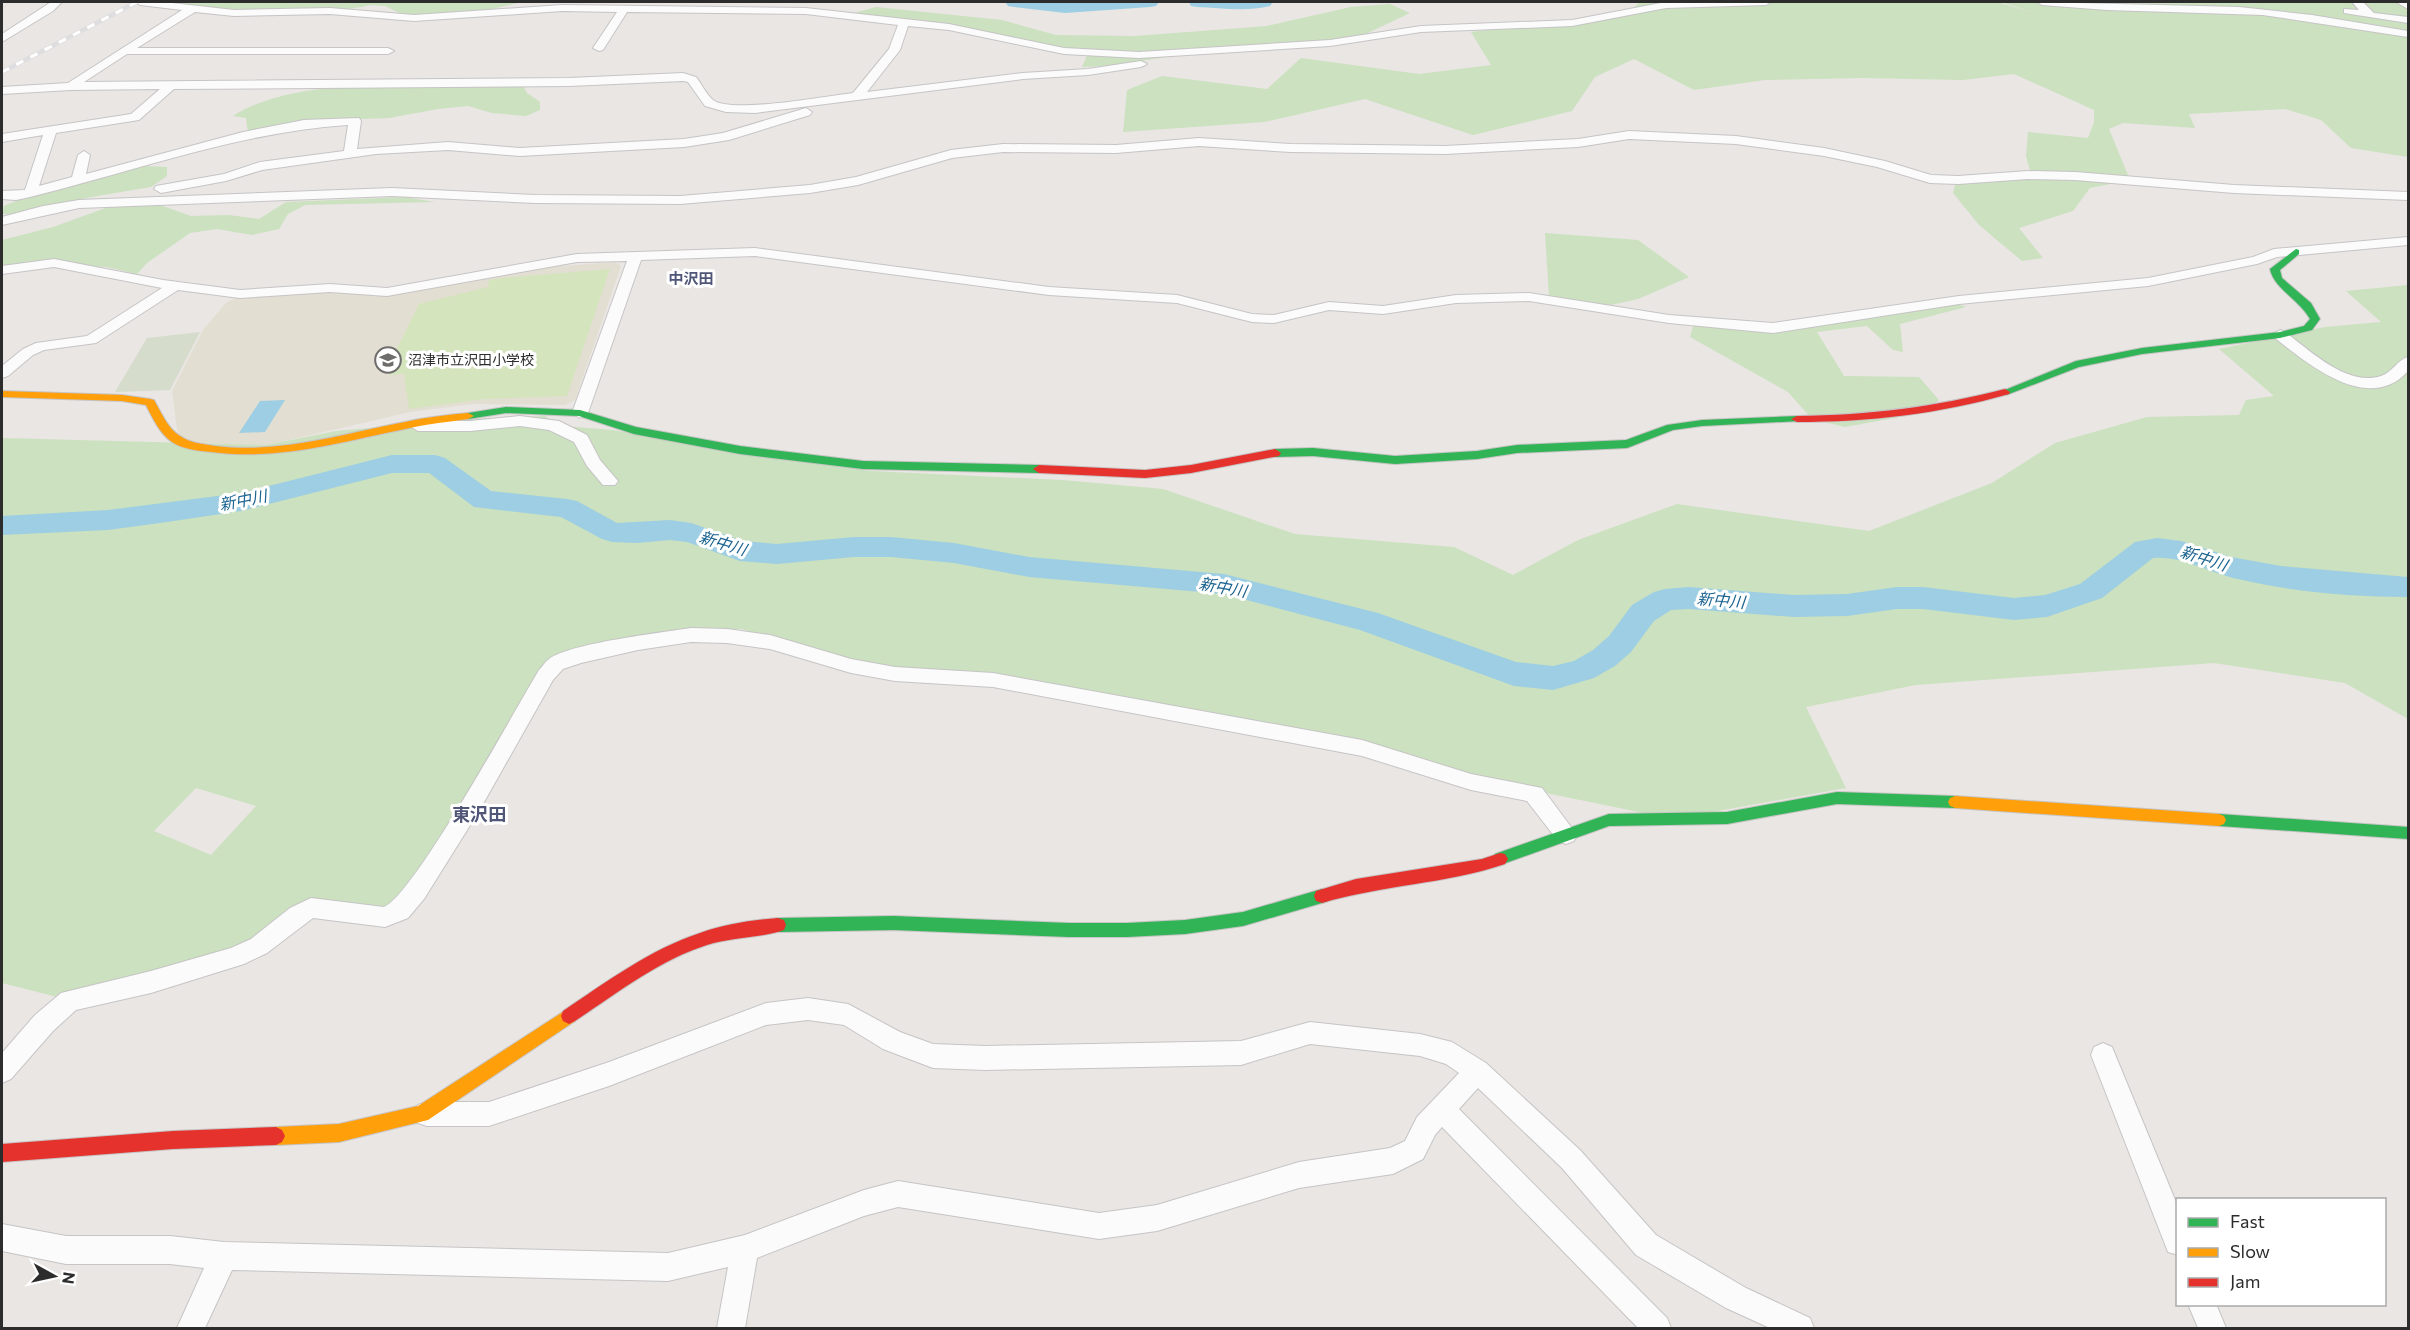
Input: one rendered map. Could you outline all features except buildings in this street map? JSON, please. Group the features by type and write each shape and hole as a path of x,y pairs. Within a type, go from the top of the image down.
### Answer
{"street":[{"path":"2,39 57,2"},
{"path":"140,2 234,13 330,11 414,18 562,8 853,10 904,22 949,27 1064,51 1139,55 1330,43 1421,29 1572,23 1666,5 1766,2"},
{"path":"2042,2 2103,8 2215,9 2309,16 2409,34"},
{"path":"2215,9 2277,2"},
{"path":"2356,2 2370,15"},
{"path":"2401,2 2409,6"},
{"path":"71,86 194,8"},
{"path":"598,48 624,9"},
{"path":"2341,10 2409,20"},
{"path":"79,204 91,197 170,188 226,177 260,166 350,153 448,146 520,152 684,143 725,137 849,98 894,50 904,22"},
{"path":"124,51 388,51"},
{"path":"2,91 71,86 569,82 683,77 692,79 709,104 726,108 755,109 1023,76 1088,72 1194,53"},
{"path":"2,138 135,117 170,86"},
{"path":"2,195 16,196 30,193 202,146 304,124 355,121 350,153"},
{"path":"30,193 51,130"},
{"path":"2,221 43,210 79,204 135,200 392,192 535,199 680,200 810,189 858,181 951,154 1003,148 1116,149 1199,142 1291,148 1445,150 1534,147 1629,135 1736,140 1824,152 1930,178 1958,180 2028,175 2075,176 2234,189 2409,196"},
{"path":"78,180 84,155"},
{"path":"2,270 54,263 175,286 240,294 330,288 387,292 577,258 755,252 1049,291 1177,299 1252,318 1274,319 1329,306 1383,310 1456,299 1529,297 1669,319 1773,328 1959,300 2148,282 2217,269 2274,253 2409,241"},
{"path":"2,394 122,398 150,402 155,414 172,437 189,445 216,450 269,453 306,448 403,425 506,410 580,413 634,430 740,450 863,465 963,466 1145,474 1191,469 1272,453 1313,452 1395,460 1465,456 1517,449 1627,444 1671,427 1702,423 1768,419 1841,419 1904,414 2003,393 2076,364 2104,358 2142,351 2280,335 2308,327 2315,319 2307,305 2277,279 2275,268 2296,252"},
{"path":"580,413 635,257"},
{"path":"2,373 28,352 41,346 91,340 175,286"},
{"path":"2280,335 2333,373 2353,381 2392,378 2409,362"},
{"path":"2,356 28,352"},
{"path":"403,425 470,426 520,421 553,425 581,439 593,462 609,481"},
{"path":"2,1071 69,1000 151,982 236,957 259,946 298,915 311,908 385,917 400,912 471,805 546,675 556,664 578,656 691,635 770,642 851,666 884,672 993,680 1362,748 1471,782 1534,794 1566,835"},
{"path":"422,1114 621,982 693,942 756,927 824,922 1080,929 1162,928 1244,919 1356,886 1482,865 1609,820 1727,818 1837,798 1945,801 2409,833"},
{"path":"2,1153 173,1140 339,1133 422,1114 489,1114 609,1074 766,1014 808,1009 848,1015 892,1041 933,1056 985,1058 1240,1053 1310,1033 1420,1045 1452,1054 1477,1071 1571,1159 1646,1245 1736,1298 1800,1329"},
{"path":"2103,1055 2176,1237"},
{"path":"2,1238 66,1250 170,1250 224,1256 668,1267 746,1249 864,1203 898,1194 1099,1226 1157,1218 1299,1175 1394,1161 1414,1150 1426,1126 1477,1071"},
{"path":"1441,1108 1657,1329"},
{"path":"731,1329 746,1249"},
{"path":"191,1329 224,1256"},
{"path":"2202,1306 2212,1329"}],"shaded area":[{"name":"沼津市立沢田小学校","path":"615,262 621,266 575,400 565,405 474,404 410,412 263,446 182,442 177,429 172,391 203,330 226,303 235,298 312,293 388,294 534,268"}],"green space":[{"path":"174,2 522,2 476,13 410,18 385,6 371,5 344,10 227,12"},
{"path":"1040,2 1149,2 1114,9"},
{"path":"1640,2 1997,2 2035,13 2001,2 2408,2 2408,157 2351,148 2321,120 2285,109 2189,114 2195,128 2123,123 2109,129 2130,180 2090,188 2073,211 2019,228 2043,258 2022,261 1979,225 1953,193 1956,181 2031,174 2026,156 2028,132 2088,138 2094,122 2094,110 2014,74 1963,80 1862,78 1765,80 1694,90 1634,59 1595,77 1572,111 1473,135 1365,99 1264,122 1123,132 1127,90 1162,76 1267,89 1301,58 1419,74 1491,65 1471,32 1626,14"},
{"path":"1390,4 1410,13 1353,40 1186,54 1109,66 1082,67 1088,53 1043,50 970,28 854,13 876,7 1002,20 1056,35 1135,36 1267,26 1351,7"},
{"path":"523,86 527,93 540,102 540,110 526,116 492,113 468,106 389,118 332,120 249,140 246,118 233,116 269,100 335,87"},
{"path":"143,166 167,167 167,176 151,187 91,197 18,214 2,214 4,206 30,195"},
{"path":"404,197 435,202 305,205 288,214 279,229 252,235 217,229 190,233 147,263 137,274 107,267 50,264 2,270 2,240 53,227 114,205 157,204 191,216 228,215 259,219 286,202"},
{"path":"1545,233 1638,240 1689,277 1638,299 1606,306 1549,296"},
{"path":"610,269 567,396 485,399 409,409 404,374 390,375 389,365 419,304 488,287 489,280"},
{"path":"2408,285 2408,719 2345,683 2214,663 1916,685 1806,707 1846,788 1673,819 1005,682 895,674 741,629 696,629 552,661 400,911 309,914 259,946 69,1000 2,983 2,438 266,445 336,431 471,419 546,416 553,425 612,430 871,471 1062,480 1163,489 1295,534 1454,547 1513,575 1578,540 1677,504 1869,531 1992,483 2055,443 2147,417 2239,415 2246,400 2274,396 2219,349 2325,327 2381,322 2346,291","holes":["196,788 256,806 211,855 154,831"]},
{"path":"1948,301 1966,307 1900,324 1903,352 1893,350 1867,326 1817,332 1844,376 1919,377 1939,400 1922,413 1845,427 1812,419 1788,392 1690,337 1694,323 1773,328"},
{"path":"200,332 170,390 115,392 147,338"}],"water":[{"path":"285,400 265,432 239,433 260,401"}],"waterway":[{"path":"1014,2 1048,7 1150,2"},
{"path":"1197,2 1238,4 1264,2"},
{"name":"新中川","path":"2,526 108,520 167,513 241,502 392,464 435,464 484,500 567,508 612,532 637,533 670,530 691,533 740,551 777,554 854,547 891,547 954,553 1029,567 1224,584 1367,621 1514,674 1553,678 1583,670 1604,658 1620,644 1643,613 1665,600 1689,598 1794,606 1847,605 1897,598 1923,598 2014,609 2047,606 2091,591 2145,549 2157,548 2169,548 2227,566 2281,577 2345,584 2408,587"}],"railway":[{"path":"2,72 137,2"}],"traffic: fast":[{"path":"2005,392 2076,364 2142,351 2280,335 2308,328 2315,319 2307,305 2277,279 2275,269 2296,252"},
{"path":"468,416 506,410 580,413 634,430 740,450 863,465 1039,469"},
{"path":"1275,453 1313,452 1395,460 1477,455 1517,449 1627,444 1671,427 1702,423 1797,419"},
{"path":"1500,859 1609,820 1727,818 1837,798 1955,802"},
{"path":"2219,820 2408,833"},
{"path":"778,925 894,923 1069,930 1185,927 1243,919 1322,896"}],"traffic: slow":[{"path":"2,394 122,398 150,402 162,424 176,439 206,448 231,451 255,452 304,447 408,424 468,416"},
{"path":"1955,802 2219,820"},
{"path":"276,1136 339,1133 422,1114 569,1016"}],"traffic: jam":[{"path":"1797,419 1850,418 1928,410 2005,392"},
{"path":"1039,469 1145,474 1191,469 1275,453"},
{"path":"1322,896 1356,886 1482,865 1500,859"},
{"path":"569,1016 644,968 692,943 734,931 778,925"},
{"path":"2,1153 173,1140 276,1136"}],"place":[{"name":"沼津市立沢田小学校","path":"388,360"}],"district":[{"name":"中沢田","path":"691,279"},
{"name":"東沢田","path":"479,815"}]}
